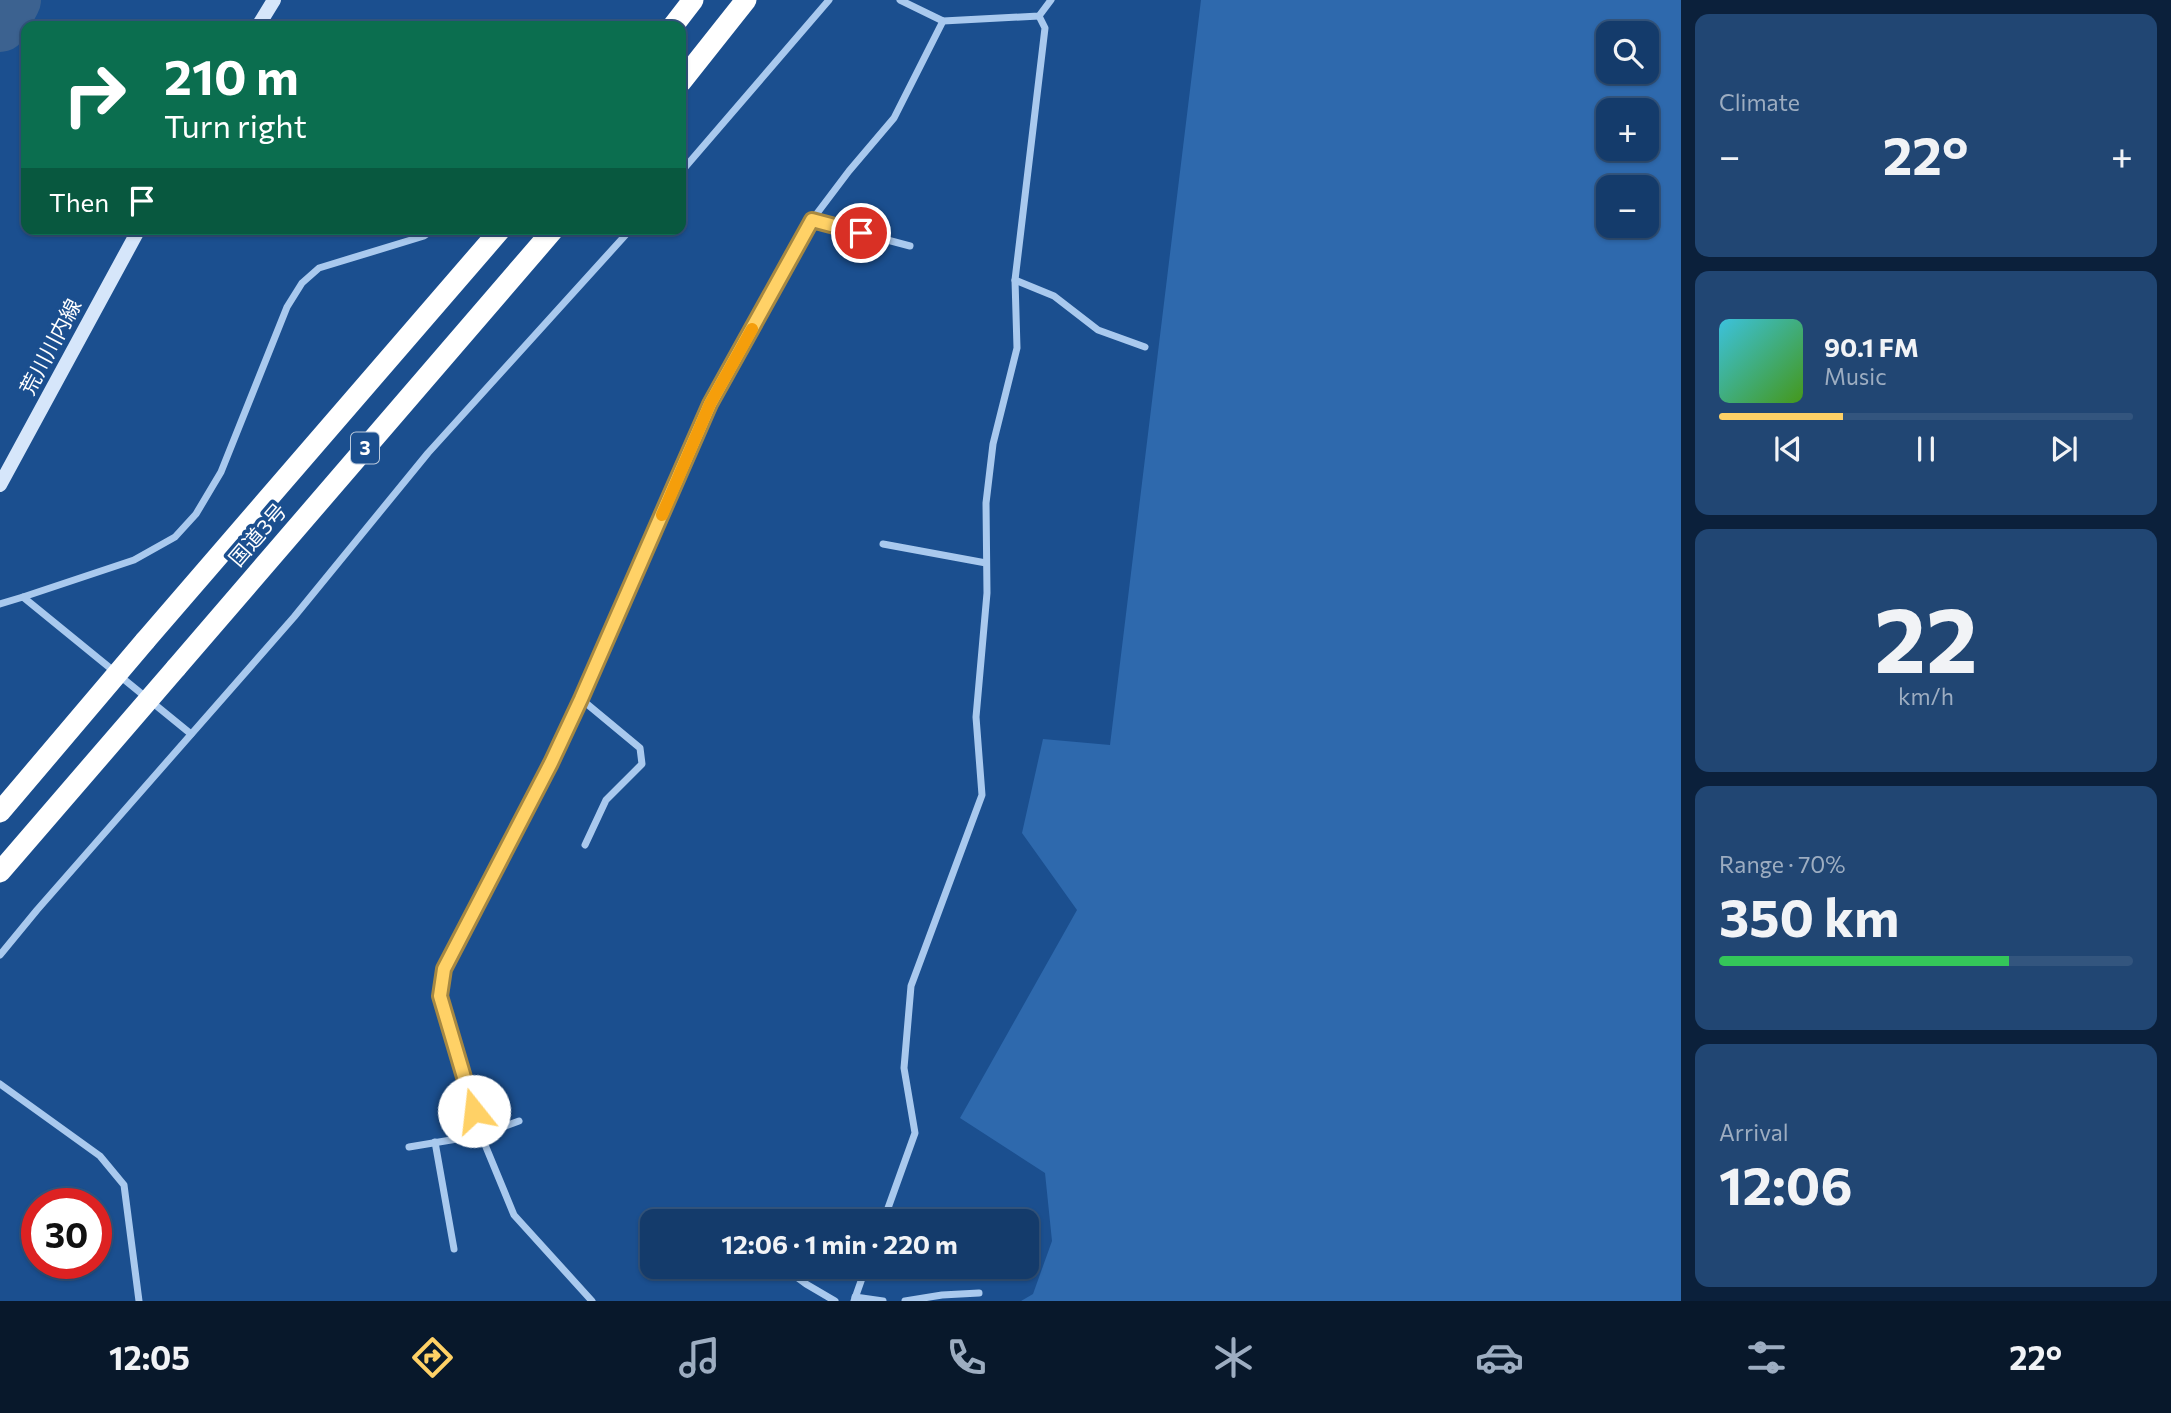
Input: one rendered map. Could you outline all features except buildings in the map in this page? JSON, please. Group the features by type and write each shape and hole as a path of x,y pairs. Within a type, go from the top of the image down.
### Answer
{"highway":[{"path":"677,21 693,0"},
{"path":"686,76 746,0"},
{"name":"国道3号","path":"0,812 496,235"},
{"name":"国道3号","path":"0,872 549,235"}],"main road":[{"path":"261,21 274,0"},
{"name":"荒川川内線","path":"0,485 136,235"}],"street":[{"path":"686,166 830,0"},
{"path":"900,0 943,21 1039,16"},
{"path":"1039,16 1051,0"},
{"path":"888,1209 915,1133 904,1068 911,986 982,795 976,717 987,593 986,503 993,444 1017,348 1015,280 1045,29 1039,16"},
{"path":"592,1301 514,1215 481,1135 440,996 444,969 551,763 710,404 812,220 894,118 943,21"},
{"path":"812,220 910,246"},
{"path":"0,604 134,560 175,537 196,514 221,472 288,307 302,283 319,268 425,235"},
{"path":"0,955 294,617 429,453 626,235"},
{"path":"1015,280 1055,296 1098,330 1144,347"},
{"path":"883,544 986,563"},
{"path":"23,597 191,734"},
{"path":"581,699 640,748 642,764 606,800 585,845"},
{"path":"0,1084 100,1156 124,1185 139,1301"},
{"path":"409,1147 481,1135 519,1122"},
{"path":"435,1142 454,1249"},
{"path":"799,1279 835,1301"},
{"path":"862,1279 854,1299 883,1301"},
{"path":"905,1301 979,1293"}],"shaded area":[{"path":"1201,0 1681,0 1681,1301 1021,1301 1033,1294 1052,1241 1045,1173 960,1118 1077,910 1022,833 1043,739 1110,745"}],"waterway":[{"path":"0,24 13,0"}],"slow traffic":[{"path":"662,515 710,404 752,329"}],"route":[{"path":"474,1111 440,996 444,969 551,763 710,404 812,220 861,233"}]}
